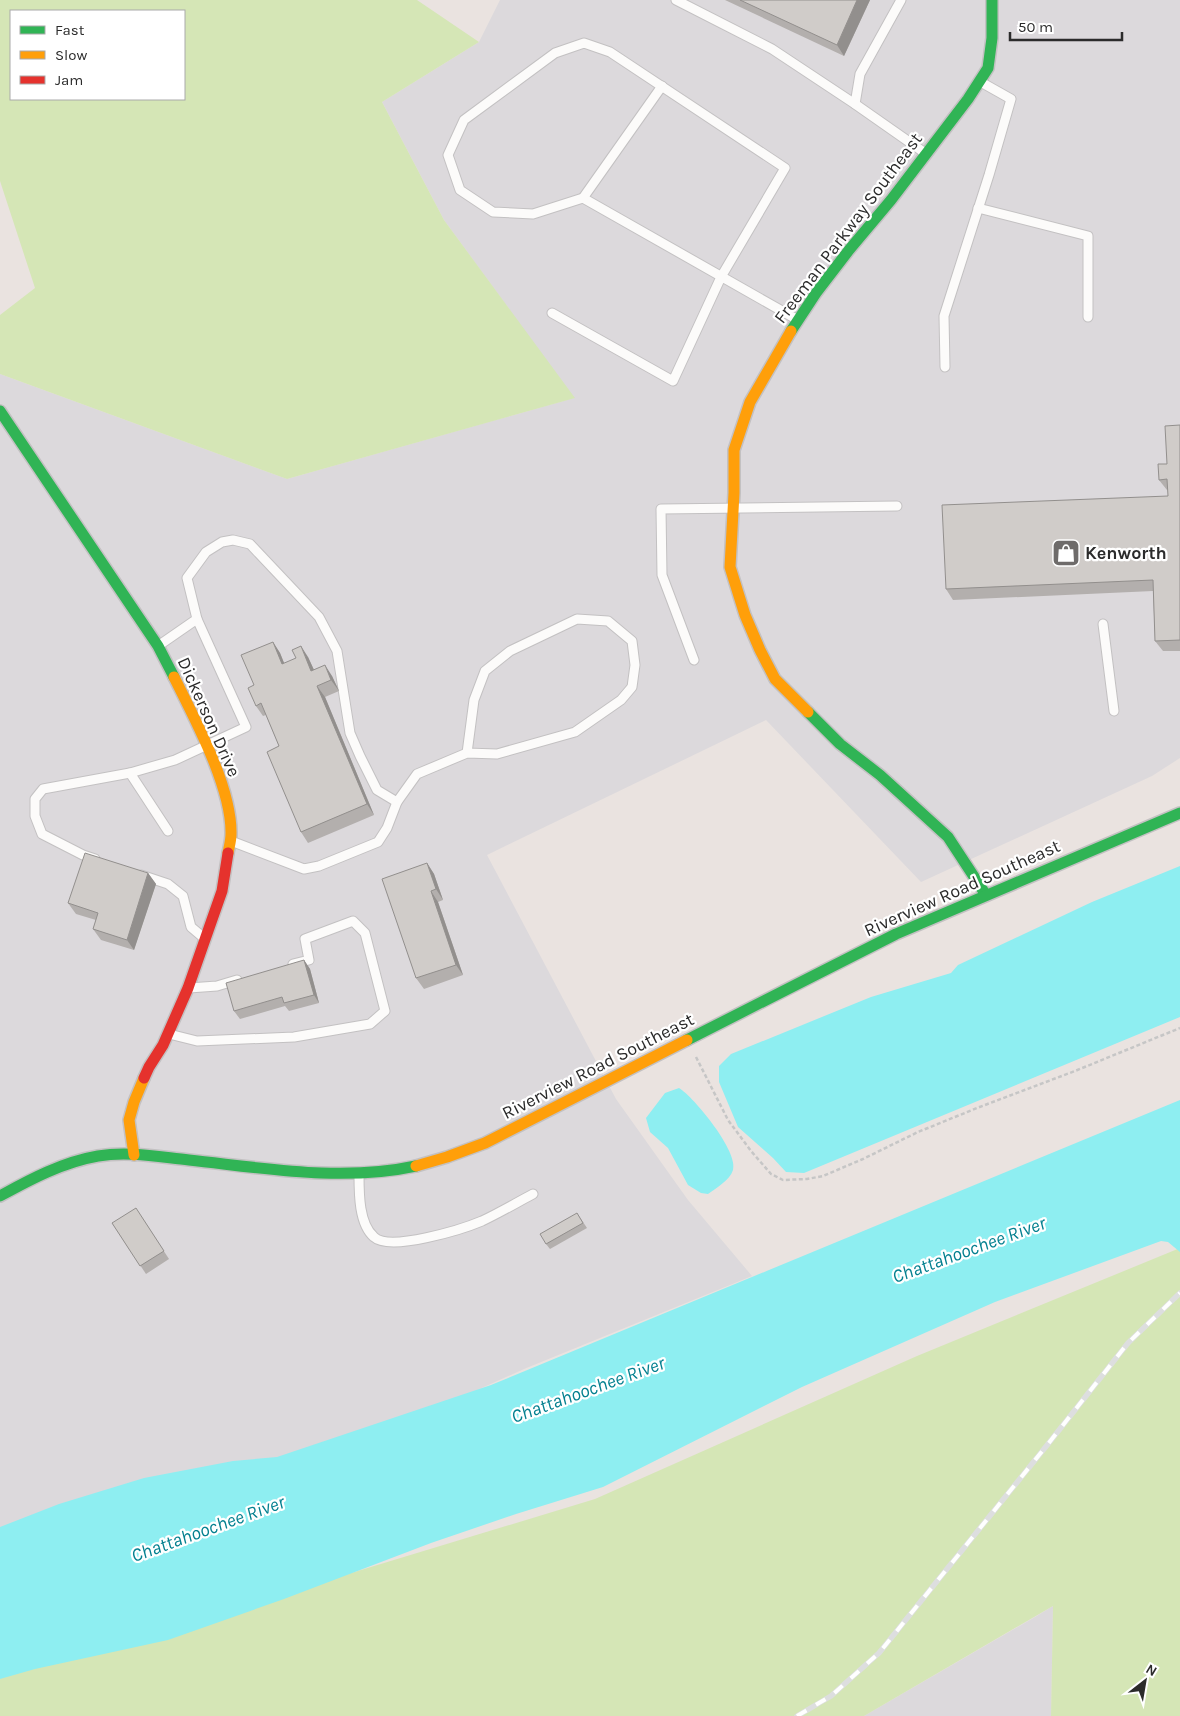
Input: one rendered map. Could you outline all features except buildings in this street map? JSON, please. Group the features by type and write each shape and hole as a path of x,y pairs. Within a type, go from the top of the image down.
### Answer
{"street":[{"name":"Freeman Parkway Southeast","path":"986,895 948,838 880,776 840,744 776,679 760,650 745,615 730,567 734,507 734,450 750,402 816,293 968,98 988,68 992,38 992,0"},
{"name":"Dickerson Drive","path":"0,411 158,646 190,708 219,775 229,812 230,841 222,891 188,988 163,1045 149,1067 134,1102 129,1120 134,1154"},
{"name":"Riverview Road Southeast","path":"0,1196 40,1174 70,1163 100,1156 134,1154 296,1170 372,1173 409,1168 448,1158 484,1143 853,955 922,922 1180,813"}],"lane":[{"path":"676,0 772,49 925,153"},
{"path":"855,104 860,74 901,0"},
{"path":"552,313 673,381 721,277 785,168 662,86 610,52 584,43 554,53 464,120 448,156 460,190 493,212 533,214 583,198 662,86"},
{"path":"945,367 944,316 1010,99 979,81"},
{"path":"583,198 798,320"},
{"path":"978,208 1088,236 1088,317"},
{"path":"694,660 662,575 661,509 897,506"},
{"path":"102,862 83,855 42,834 35,816 35,799 43,789 130,773 175,760 246,727 197,619 187,578 206,552 222,542 233,540 250,544 319,618 337,651 350,733 377,790 397,802"},
{"path":"158,646 197,619"},
{"path":"230,841 304,869 319,866 378,842 387,828 397,802 417,774 467,753 497,754 575,732 621,700 632,686 636,665 632,641 608,621 577,619 510,651 485,671 474,700 467,753"},
{"path":"1103,624 1114,712"},
{"path":"130,773 168,831"},
{"path":"130,871 168,884 183,896 191,927 206,940"},
{"path":"168,1034 198,1041 294,1037 370,1024 385,1011 365,933 353,921 305,939 309,960 282,968"},
{"path":"188,988 217,986 244,978"},
{"path":"359,1172 358,1199 365,1224 374,1238 388,1243 422,1239 480,1222 533,1194"}],"path":[{"path":"687,1040 728,1120 771,1174 783,1180 823,1176 918,1132 1180,1028"}],"shaded area":[{"path":"500,0 1180,0 1180,758 1152,776 921,882 766,720 487,855 616,1099 688,1200 752,1276 524,1369 364,1441 0,1539 0,374 287,479 574,398 444,220 382,102 479,42"},
{"path":"1053,1606 1051,1716 864,1716 1035,1617"}],"green space":[{"path":"0,0 417,0 479,42 382,102 444,220 575,398 287,479 0,374 0,315 35,288 0,181"},
{"path":"1180,1248 1180,1716 1051,1716 1053,1606 864,1716 0,1716 0,1674 233,1609 595,1499 917,1356"}],"water":[{"path":"1180,866 1180,1017 804,1173 786,1172 738,1127 719,1082 719,1066 731,1054 871,997 951,973 958,965 1092,902"},
{"path":"679,1088 695,1102 714,1126 723,1139 733,1162 733,1170 729,1177 708,1194 701,1193 688,1185 668,1148 650,1132 646,1118 665,1093"},
{"name":"Chattahoochee River","path":"1180,1100 1180,1252 1168,1242 1161,1241 995,1302 802,1387 603,1487 431,1543 284,1599 168,1640 35,1669 0,1679 0,1527 59,1504 144,1478 233,1461 277,1457 491,1385"}],"railway":[{"path":"797,1716 831,1696 879,1653 1128,1343 1180,1293"}],"traffic: fast":[{"path":"791,331 816,293 891,200 968,99 988,68 992,38 992,0"},
{"path":"0,411 158,646 174,677"},
{"path":"808,712 840,744 880,775 948,837 986,895"},
{"path":"687,1040 896,934 1180,813"},
{"path":"0,1196 35,1177 72,1162 98,1156 121,1154 303,1172 360,1173 416,1166"}],"traffic: slow":[{"path":"791,331 750,402 734,450 730,567 745,615 775,679 808,712"},
{"path":"174,677 219,775 230,816 231,834 228,853"},
{"path":"416,1166 485,1143 687,1040"},
{"path":"134,1155 129,1120 144,1078"}],"traffic: jam":[{"path":"144,1078 163,1045 188,988 222,891 228,853"}],"place":[{"name":"Kenworth","path":"1066,553"}]}
